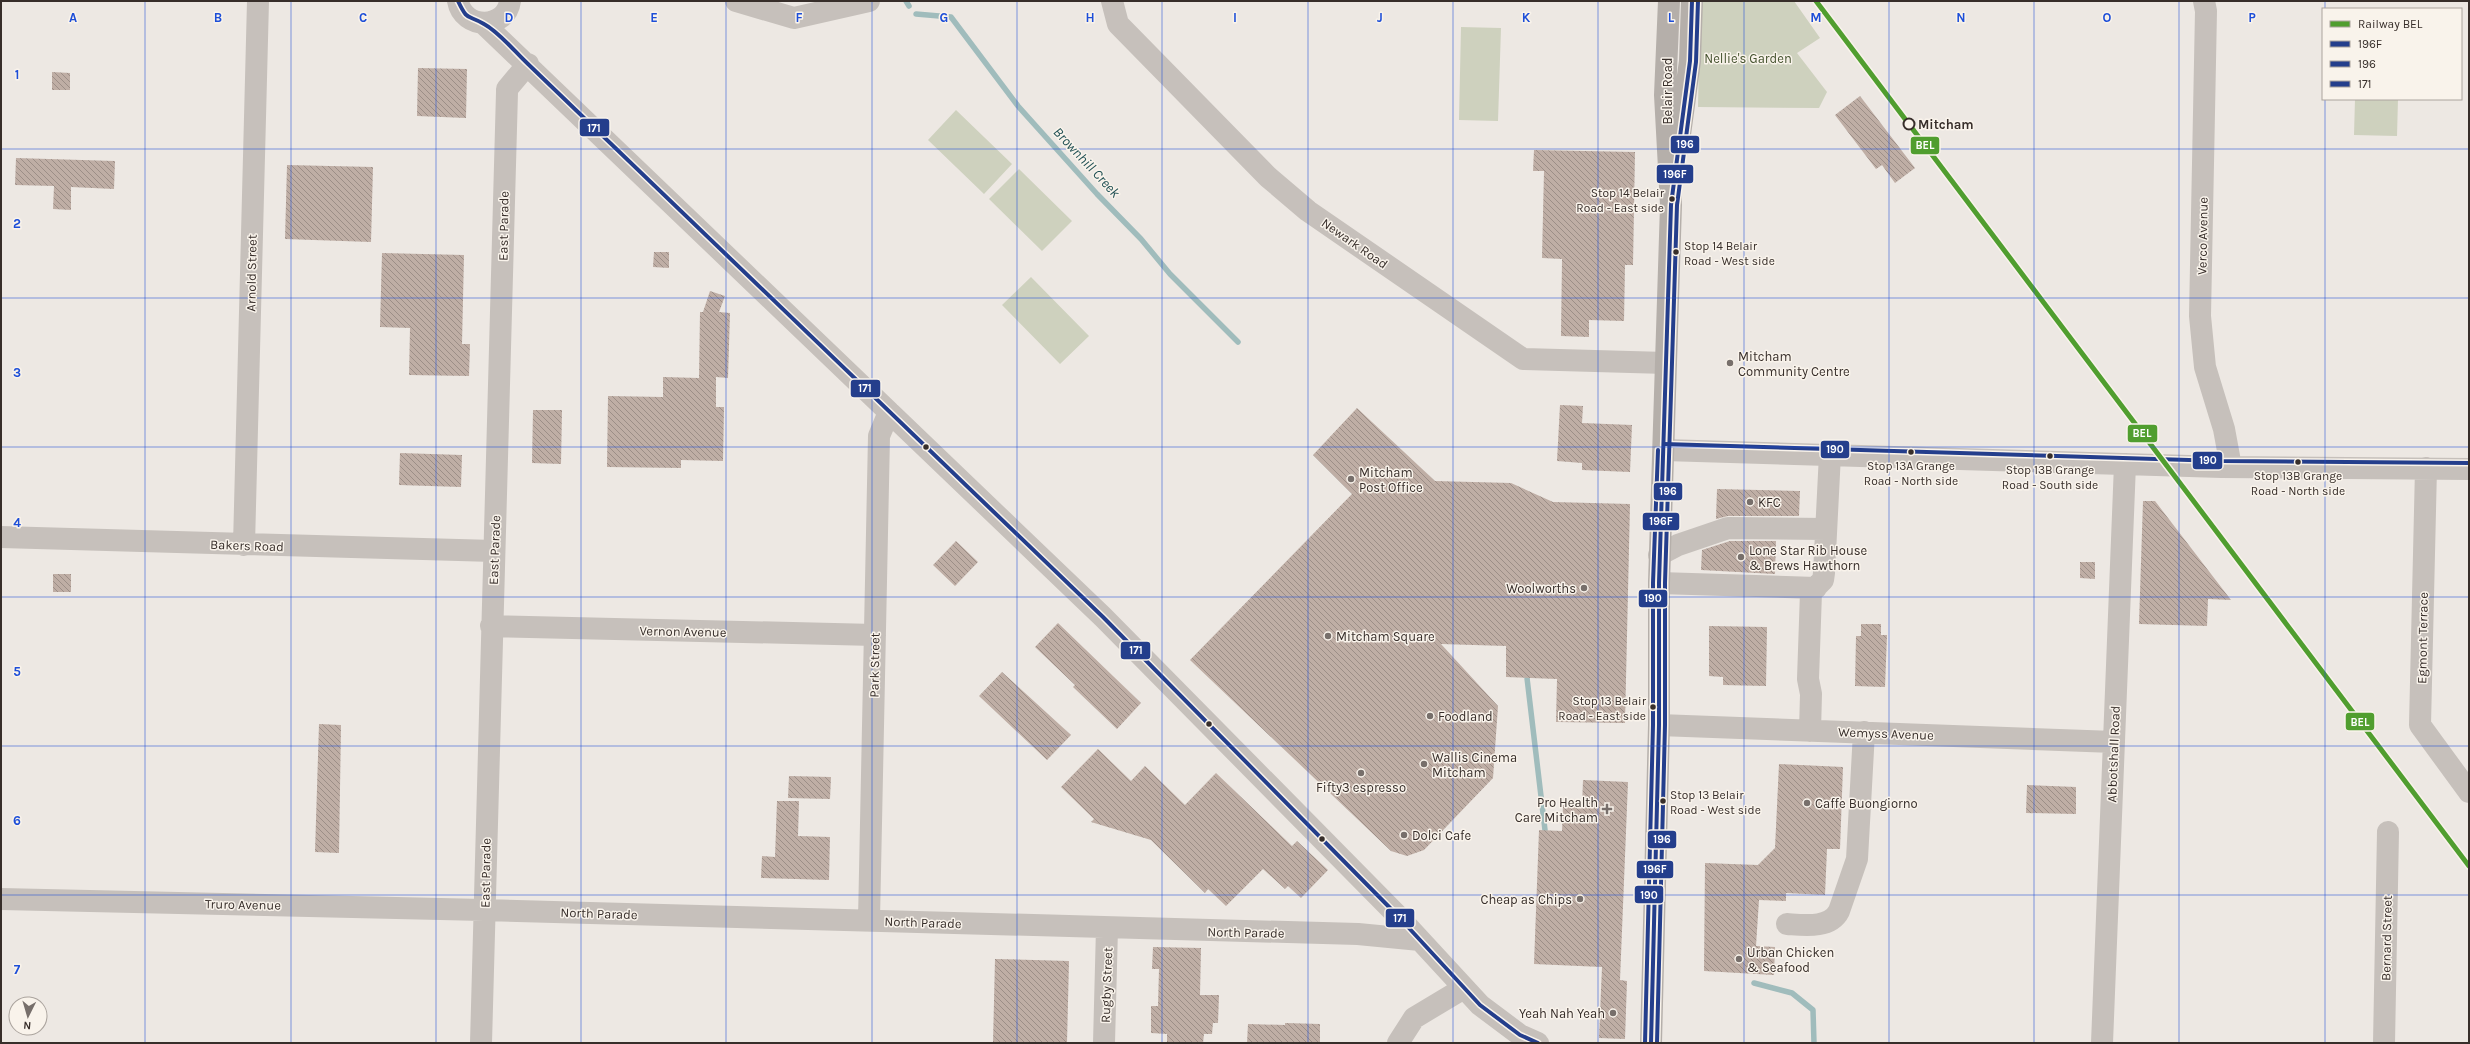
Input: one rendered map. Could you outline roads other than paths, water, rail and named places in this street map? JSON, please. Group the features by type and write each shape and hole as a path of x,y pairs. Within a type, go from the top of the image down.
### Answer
{"main road":[{"name":"Belair Road","path":"1651,1043 1659,725 1659,555 1664,450 1671,204 1665,95 1669,1"},
{"name":"Belair Road","path":"1671,204 1690,61 1692,1"}],"street":[{"name":"Arnold Street","path":"244,545 258,1"},
{"path":"458,1 464,14 473,21 484,24 528,64 1103,617 1379,897 1480,1005 1520,1035 1538,1043"},
{"path":"736,1 794,18 869,1"},
{"name":"Newark Road","path":"1112,1 1118,24 1268,177 1308,211 1523,359 1666,364"},
{"name":"Verco Avenue","path":"2204,1 2206,42 2200,316 2205,367 2224,429 2231,467"},
{"path":"484,24 498,20 508,8"},
{"path":"508,8 528,64"},
{"name":"East Parade","path":"481,1043 491,626 507,89 528,64"},
{"name":"Park Street","path":"869,920 879,436 889,412"},
{"path":"1664,450 2231,467 2469,469"},
{"path":"1810,731 1811,694 1808,679 1811,592 1823,580 1824,573 1830,454"},
{"name":"Abbotshall Road","path":"2102,1043 2125,464"},
{"name":"Egmont Terrace","path":"2426,468 2420,725 2469,792"},
{"path":"1659,555 1678,545 1728,528 1826,529"},
{"name":"Bakers Road","path":"1,537 494,551"},
{"path":"1659,583 1816,588"},
{"name":"Vernon Avenue","path":"491,626 874,635"},
{"name":"Wemyss Avenue","path":"1659,725 2114,742"},
{"path":"1787,924 1810,925 1824,923 1834,918 1839,912 1857,859 1864,732"},
{"name":"Bernard Street","path":"2384,1043 2388,832"},
{"path":"1360,934 1374,919 1379,897"},
{"name":"Truro Avenue","path":"1,899 484,910"},
{"name":"North Parade","path":"484,910 1360,934 1420,940"},
{"name":"Rugby Street","path":"1104,1043 1107,928"},
{"path":"1398,1043 1414,1018 1464,988"}],"waterway":[{"name":"Brownhill Creek","path":"906,1 909,6"},
{"name":"Brownhill Creek","path":"916,14 951,17 1018,106 1097,194 1141,239 1170,274 1238,342"},
{"name":"Brownhill Creek","path":"1527,678 1545,830"},
{"name":"Brownhill Creek","path":"1754,983 1792,993 1813,1010 1814,1043"}],"rail line":[{"name":"BEL","path":"1816,1 2469,866"}],"place":[{"name":"Mitcham","path":"1909,124"},
{"name":"Stop 14 Belair Road - East side","path":"1672,199"},
{"name":"Stop 14 Belair Road - West side","path":"1676,252"},
{"name":"Mitcham Community Centre","path":"1730,363"},
{"name":"Stop 13A Grange Road - North side","path":"1911,452"},
{"name":"Stop 13B Grange Road - South side","path":"2050,456"},
{"name":"Stop 13B Grange Road - North side","path":"2298,462"},
{"name":"Mitcham Post Office","path":"1351,479"},
{"name":"KFC","path":"1750,502"},
{"name":"Lone Star Rib House & Brews Hawthorn","path":"1741,557"},
{"name":"Woolworths","path":"1584,588"},
{"name":"Mitcham Square","path":"1328,636"},
{"name":"Stop 13 Belair Road - East side","path":"1653,707"},
{"name":"Foodland","path":"1430,716"},
{"name":"Wallis Cinema Mitcham","path":"1424,764"},
{"name":"Fifty3 espresso","path":"1361,773"},
{"name":"Stop 13 Belair Road - West side","path":"1663,801"},
{"name":"Caffe Buongiorno","path":"1807,803"},
{"name":"Pro Health Care Mitcham","path":"1607,809"},
{"name":"Dolci Cafe","path":"1404,835"},
{"name":"Cheap as Chips","path":"1580,899"},
{"name":"Urban Chicken & Seafood","path":"1739,959"},
{"name":"Yeah Nah Yeah","path":"1613,1013"}],"park label":[{"name":"Nellie's Garden","path":"1748,58"}]}
